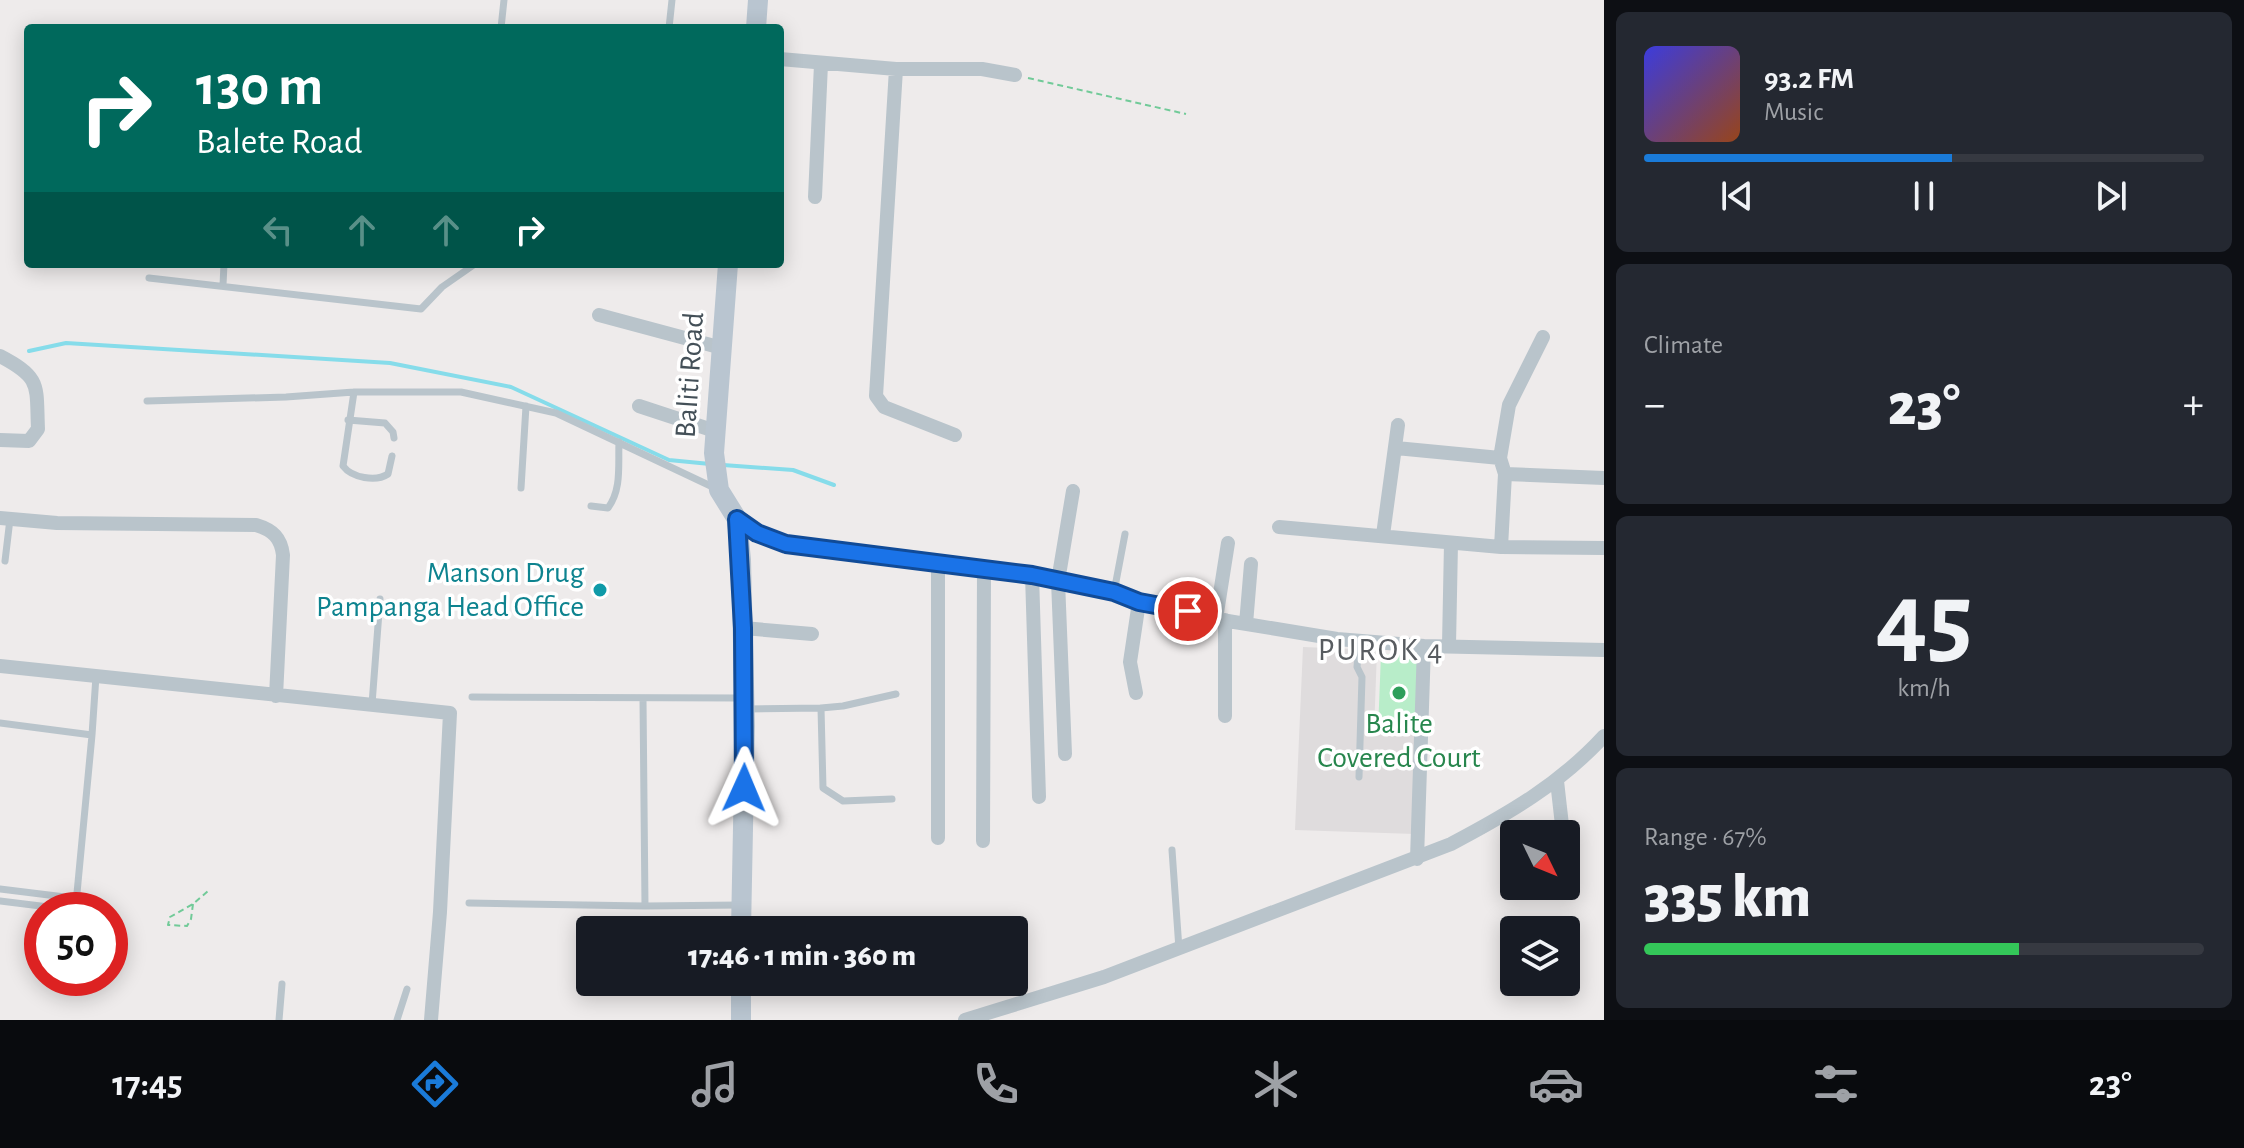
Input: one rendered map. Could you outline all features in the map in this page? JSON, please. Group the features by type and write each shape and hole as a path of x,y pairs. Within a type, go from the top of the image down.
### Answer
{"main road":[{"path":"756,24 758,0"},
{"name":"Baliti Road","path":"718,485 714,453 728,268"},
{"path":"718,485 737,519 743,628 741,916"},
{"path":"741,996 741,1020"}],"street":[{"path":"784,59 896,69 982,69 1015,75"},
{"path":"815,197 821,64"},
{"path":"896,69 876,396 884,407 955,435"},
{"path":"599,315 722,348"},
{"path":"1501,547 1505,474 1500,458 1509,405 1543,337"},
{"path":"0,356 26,370 36,382 38,429 29,441 0,440"},
{"path":"639,406 715,431"},
{"path":"1383,535 1398,425"},
{"path":"1396,448 1500,458"},
{"path":"1505,474 1604,478"},
{"path":"1065,754 1058,581 1073,491"},
{"path":"5,518 57,523 256,525 269,529 281,544 283,555 276,696"},
{"path":"737,519 757,533 786,544 1032,575 1220,619 1359,642 1604,650"},
{"path":"1279,527 1501,547 1604,548"},
{"path":"1225,716 1220,619 1228,543"},
{"path":"1449,645 1451,543"},
{"path":"938,564 938,838"},
{"path":"1246,624 1251,564"},
{"path":"983,841 984,570"},
{"path":"1032,575 1039,797"},
{"path":"1136,693 1130,662 1139,602"},
{"path":"743,628 812,634"},
{"path":"1417,859 1424,646"},
{"path":"0,666 449,712 452,716 431,1020"},
{"path":"965,1020 1104,977 1417,859 1493,822 1557,781 1604,736"},
{"path":"1557,781 1561,820"}],"lane":[{"path":"501,24 504,0"},
{"path":"669,24 672,0"},
{"path":"223,285 224,268"},
{"path":"149,278 421,309 442,287 469,268"},
{"path":"354,392 343,466 352,475 384,477 388,474 392,456"},
{"path":"147,401 354,392 461,392 556,413 718,485"},
{"path":"521,488 526,406"},
{"path":"348,420 385,423 394,438"},
{"path":"591,506 608,508 613,501 618,489 619,442"},
{"path":"5,518 5,561"},
{"path":"1114,592 1125,534"},
{"path":"372,705 380,599"},
{"path":"1359,642 1357,667 1362,677 1359,777"},
{"path":"0,889 73,898 77,893 96,676"},
{"path":"472,697 643,699 821,708 896,694"},
{"path":"643,699 645,906"},
{"path":"821,708 823,788 843,801 892,799"},
{"path":"0,723 92,735"},
{"path":"1172,850 1179,949"},
{"path":"0,901 24,904"},
{"path":"469,903 741,905"},
{"path":"279,1020 282,984"},
{"path":"397,1020 407,989"}],"path":[{"path":"1015,75 1186,114"},
{"path":"193,904 187,926 168,925 170,917 208,891"}],"shaded area":[{"path":"1303,647 1377,650 1374,732 1419,734 1415,834 1295,830"}],"green space":[{"name":"Balite Covered Court","path":"1381,654 1420,655 1417,732 1378,731"}],"waterway":[{"path":"29,351 66,343 390,363 511,387 669,460 710,464"},
{"path":"723,465 793,470 834,485"}],"place":[{"name":"Manson Drug Pampanga Head Office","path":"600,590"},
{"name":"Balite Covered Court","path":"1399,693"}],"district":[{"name":"PUROK 4","path":"1381,650"}],"route":[{"path":"744,788 743,628 737,519 757,533 786,544 1032,575 1188,611"}]}
